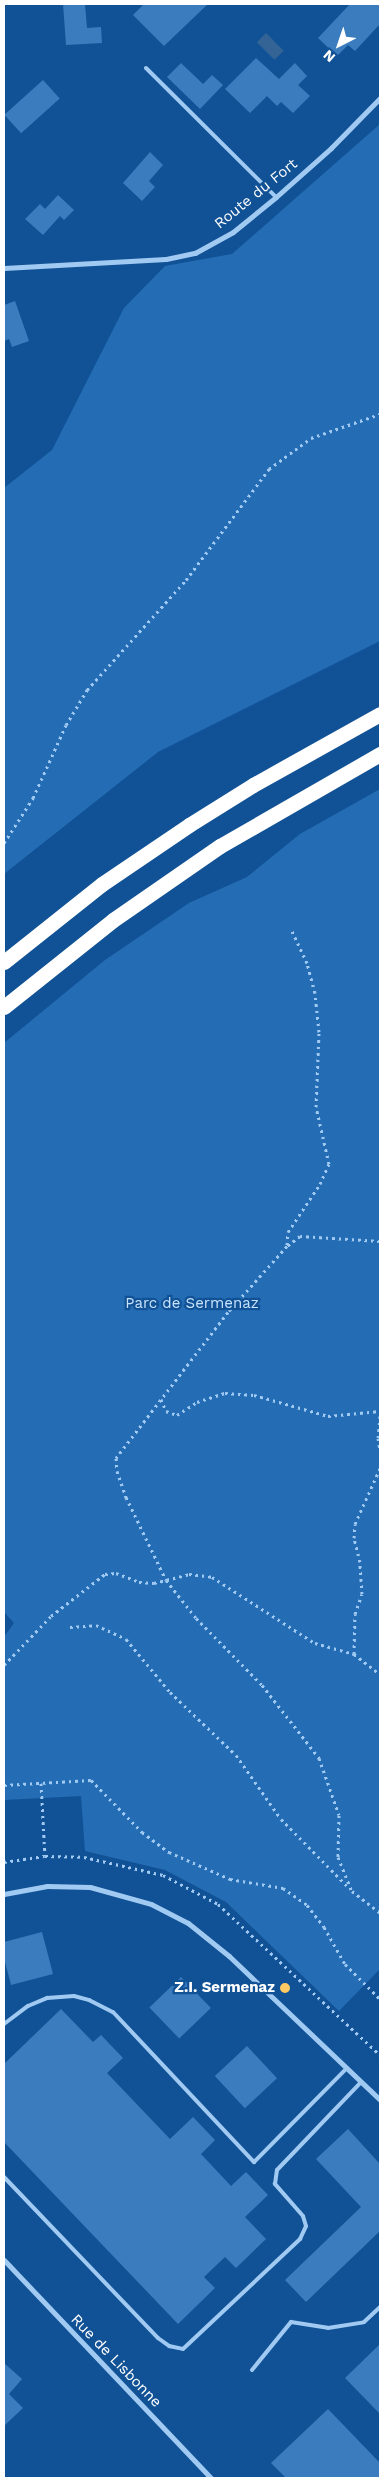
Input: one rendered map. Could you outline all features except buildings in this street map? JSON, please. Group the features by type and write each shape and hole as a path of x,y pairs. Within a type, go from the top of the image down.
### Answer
{"highway":[{"path":"4,962 102,884 190,825 253,785 380,714"},
{"path":"4,1007 77,946 220,846 380,754"}],"street":[{"name":"Route du Fort","path":"4,268 166,259 196,253 233,232 276,197 331,148 380,98"},
{"path":"4,1894 46,1886 90,1888 151,1904 181,1919 229,1956 380,2100"},
{"name":"Rue de Lisbonne","path":"4,2260 211,2478"}],"lane":[{"path":"146,68 276,197"},
{"path":"4,2024 28,2006 48,1998 74,1996 89,2000 113,2012 254,2162 346,2068"},
{"path":"4,2177 158,2338 169,2346 183,2350 300,2239 306,2226 303,2216 275,2184 278,2170 361,2082"},
{"path":"252,2370 291,2322 328,2328 364,2322 380,2307"}],"path":[{"path":"4,843 33,798 66,724 87,690 186,580 269,469 311,438 380,414"},
{"path":"287,1246 288,1232 320,1184 329,1164 316,1107 319,1032 315,993 307,963 291,928"},
{"path":"352,1891 338,1857 339,1815 318,1758 262,1685 196,1618 166,1580 116,1471 116,1458 228,1312 287,1246 300,1236 380,1241"},
{"path":"161,1399 166,1411 177,1415 197,1402 226,1392 254,1395 328,1416 380,1411"},
{"path":"380,1416 378,1438 380,1450"},
{"path":"354,1654 355,1614 362,1594 360,1562 354,1538 355,1524 380,1468"},
{"path":"4,1665 51,1616 105,1574 116,1573 139,1582 166,1580 189,1574 212,1577 315,1643 354,1654 380,1674"},
{"path":"70,1627 96,1625 126,1639 170,1692 236,1755 281,1819 352,1891 380,1913"},
{"path":"4,1785 91,1780 142,1832 169,1852 230,1879 284,1888 306,1905 324,1927 345,1964 380,1998"},
{"path":"41,1783 45,1856"}],"green space":[{"path":"380,124 380,641 158,752 4,874 4,488 52,450 124,308 165,266 232,254"},
{"name":"Parc de Sermenaz","path":"380,789 380,1969 339,2011 226,1902 165,1870 85,1851 81,1796 4,1800 4,1637 14,1623 4,1612 4,1043 105,960 189,903 247,877 300,834"}],"shaded area":[{"path":"266,33 284,51 274,60 257,42"}],"place":[{"name":"Z.I. Sermenaz","path":"285,1988"}]}
